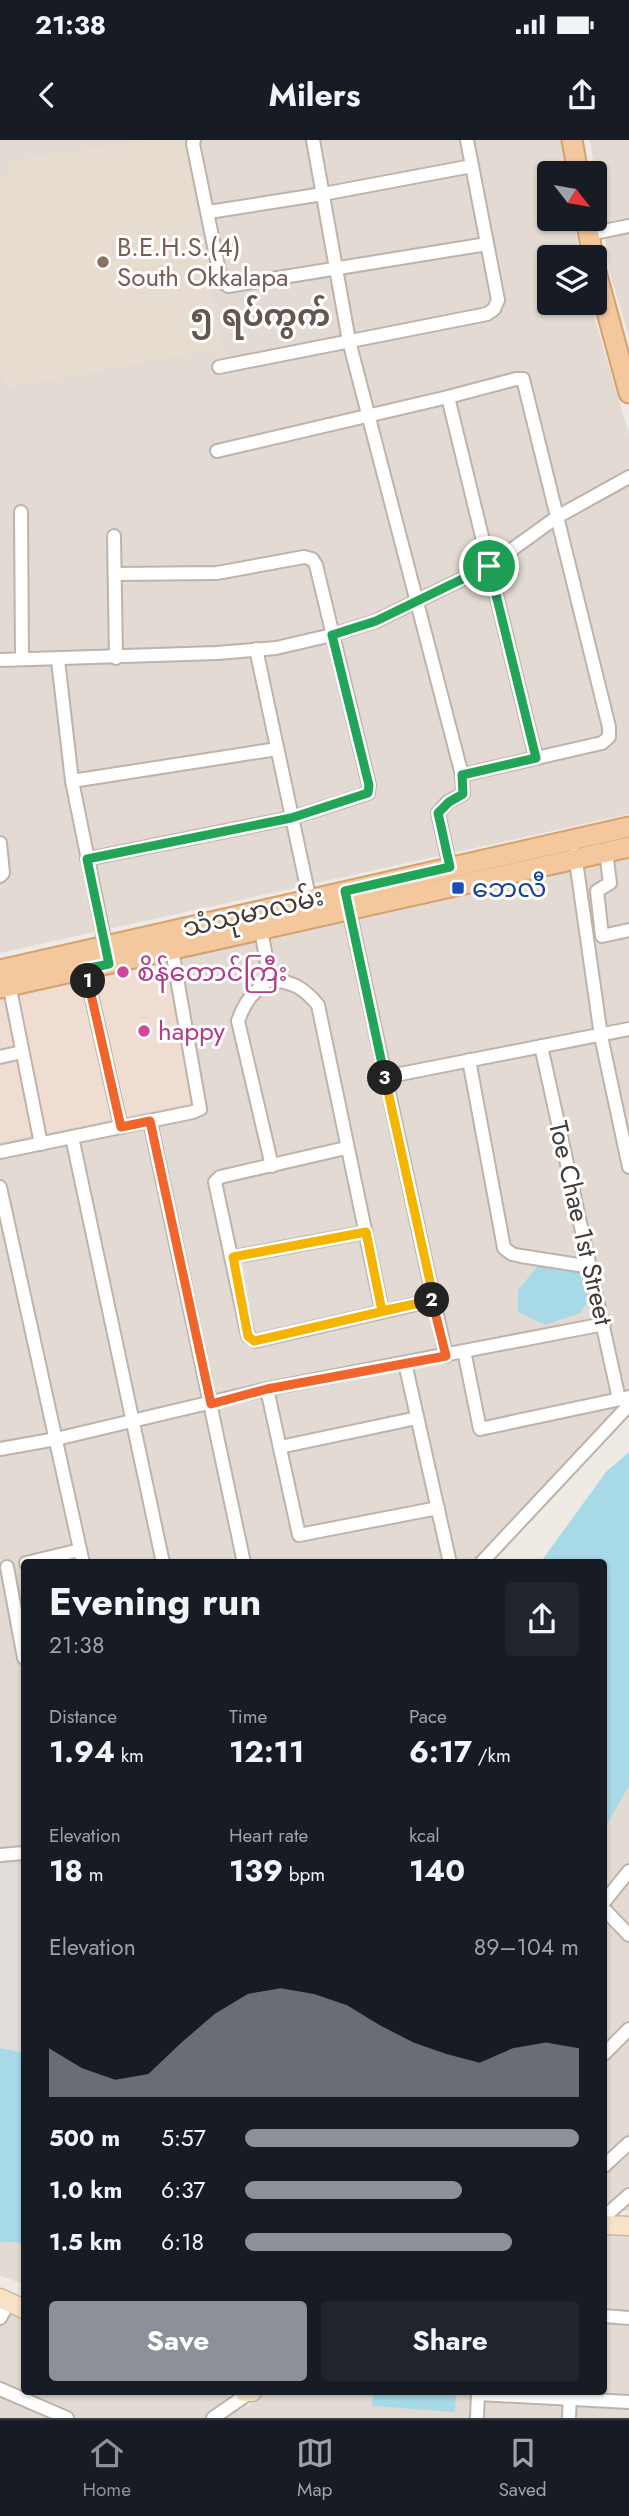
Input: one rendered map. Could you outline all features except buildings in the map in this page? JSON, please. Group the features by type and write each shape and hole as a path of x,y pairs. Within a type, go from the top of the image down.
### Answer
{"main road":[{"path":"572,140 576,161"},
{"path":"607,312 629,393"},
{"name":"သံသုမာလမ်း","path":"4,978 347,901 486,880 575,850 629,827"},
{"name":"သံသုမာလမ်း","path":"347,901 450,867 480,860 575,850 606,852 629,847"},
{"path":"480,860 486,880"},
{"name":"သံသုမာလမ်း","path":"107,955 172,950 259,921"},
{"path":"607,2225 629,2226"}],"street":[{"path":"194,140 222,280 228,286 487,244"},
{"path":"313,140 349,341 462,775 463,794 449,802 438,813 450,867"},
{"path":"219,367 487,314 494,309 498,300 467,140"},
{"path":"209,212 472,166"},
{"path":"607,226 629,226"},
{"path":"217,451 523,379 610,727 609,737 602,743 462,775"},
{"path":"448,397 536,758"},
{"path":"0,660 116,658 276,648 332,635 376,621 417,603 489,566 557,517 629,477"},
{"path":"20,512 22,659"},
{"path":"114,536 116,658"},
{"path":"87,859 291,818 368,793 369,785 317,565 312,559 304,556 217,573 115,573"},
{"path":"256,649 311,909"},
{"path":"58,660 72,781 107,955"},
{"path":"72,781 278,750"},
{"path":"0,844 4,864 0,876"},
{"path":"575,850 601,1035 624,1126 629,1167"},
{"path":"606,852 610,883 597,891 602,936 629,930"},
{"path":"347,901 446,1356"},
{"path":"259,921 270,979"},
{"path":"0,1152 200,1109 172,950"},
{"path":"83,960 121,1127"},
{"path":"4,978 41,1144"},
{"path":"270,979 288,982 305,990 318,1005 382,1311"},
{"path":"270,979 245,1002 238,1021 272,1166"},
{"path":"385,1077 629,1030"},
{"name":"Toe Chae 1st Street","path":"541,1046 604,1324 626,1401"},
{"path":"0,1056 22,1052"},
{"path":"470,1060 504,1248 521,1256 591,1267"},
{"path":"150,1121 243,1559"},
{"path":"72,1137 162,1559"},
{"path":"346,1148 220,1177 215,1182 248,1336 254,1341 434,1300"},
{"path":"0,1186 81,1556 57,1559"},
{"path":"233,1257 366,1232"},
{"path":"0,1449 133,1422 267,1389 604,1324"},
{"path":"464,1351 480,1429 626,1401"},
{"path":"405,1363 449,1559"},
{"path":"267,1389 299,1535 438,1508"},
{"path":"485,1559 626,1401"},
{"path":"280,1447 416,1418"},
{"path":"4,1568 21,1644"},
{"path":"0,1855 21,1853"},
{"path":"607,1898 629,1871"},
{"path":"607,1912 629,1936"},
{"path":"607,2051 629,2029"},
{"path":"607,2163 629,2143"},
{"path":"607,2214 629,2195"},
{"path":"607,2316 629,2318"},
{"path":"0,2389 67,2418"},
{"path":"213,2418 245,2395"},
{"path":"477,2418 478,2395"},
{"path":"539,2395 629,2402"},
{"path":"569,2418 570,2396"}],"shaded area":[{"path":"0,140 561,140 565,161 537,161 537,231 576,231 578,245 537,245 537,315 594,315 629,434 629,814 0,953"},
{"name":"B.E.H.S.(4) South Okkalapa","path":"148,140 186,140 222,348 5,388 0,362 0,176 9,174 8,161"},
{"path":"590,140 629,140 629,337 611,277 604,231 607,231 607,161 593,161"},
{"path":"629,854 629,1416 496,1559 21,1559 21,1859 0,1860 0,1142 193,1102 163,957"},
{"path":"163,957 194,1102 0,1142 0,995"},
{"path":"629,1786 629,2211 607,2209 607,1825"},
{"path":"21,1859 21,2052 0,2048 0,1860"},
{"path":"607,2231 629,2233 629,2418 0,2418 0,2294 21,2304 21,2395 225,2395 249,2406 262,2395 607,2395"},
{"path":"0,2242 21,2243 21,2284 0,2275"}],"water":[{"path":"569,1266 591,1278 594,1293 580,1313 545,1325 518,1312 518,1290 537,1267"},
{"path":"629,1452 629,1786 607,1825 607,1559 543,1559 606,1472"},
{"path":"0,2048 21,2052 21,2243 0,2242"},
{"path":"373,2395 456,2395 455,2412 372,2406"}],"place":[{"name":"B.E.H.S.(4) South Okkalapa","path":"103,262"},
{"name":"ဘေလီ","path":"458,888"},
{"name":"စိန်တောင်ကြီး","path":"123,972"},
{"name":"happy","path":"144,1031"}],"district":[{"name":"၅ ရပ်ကွက်","path":"260,316"}],"route":[{"path":"489,566 417,603 376,621 332,635 369,785 368,793 291,818 87,859 109,964 85,969 121,1127 150,1121 211,1404 267,1389 446,1356 434,1300 254,1341 248,1336 233,1257 366,1232 382,1311 434,1300 345,891 450,867 438,813 449,802 463,794 465,790 462,775 536,758 489,566"}]}
